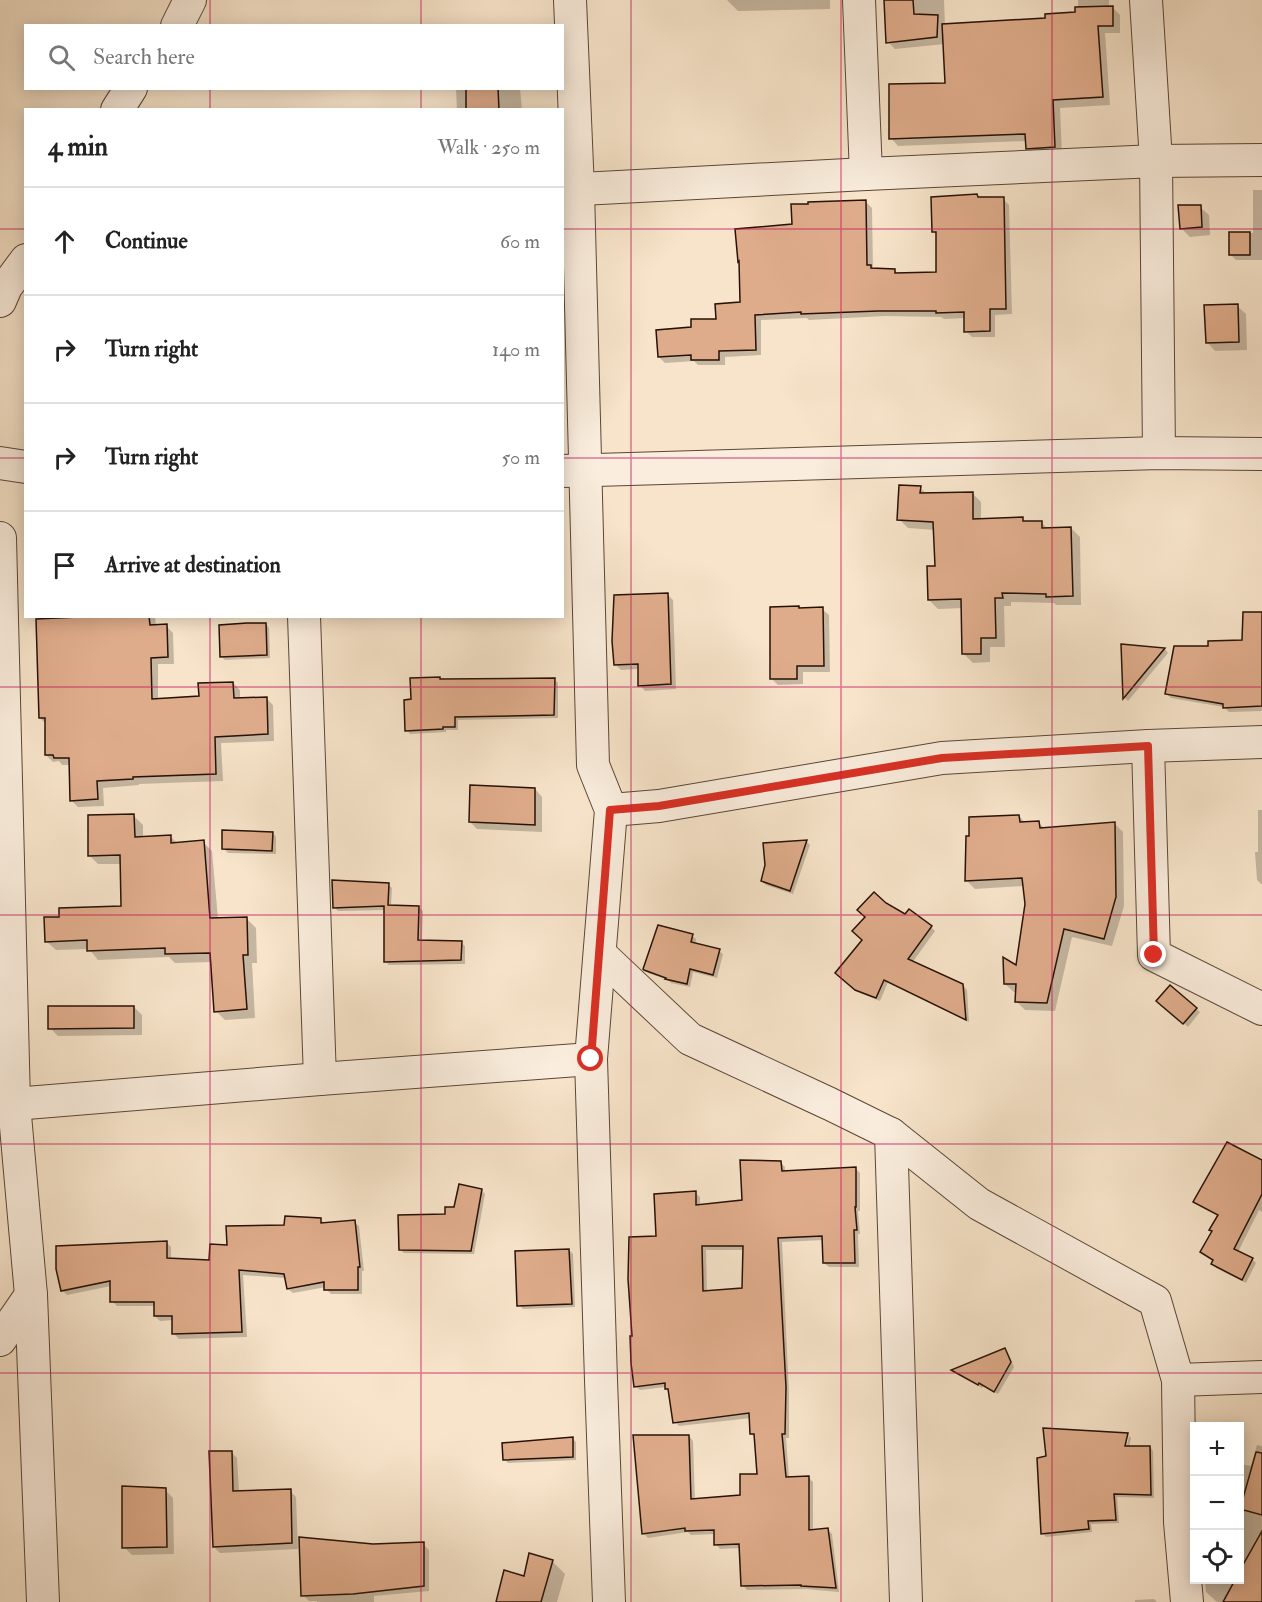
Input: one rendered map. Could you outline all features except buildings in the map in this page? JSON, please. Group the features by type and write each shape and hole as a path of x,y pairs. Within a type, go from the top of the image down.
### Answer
{"street":[{"path":"178,24 190,0"},
{"path":"570,0 574,470 593,765 610,810 591,1059 609,1602"},
{"path":"859,0 866,174"},
{"path":"1146,0 1155,161 1159,453"},
{"path":"118,108 129,90"},
{"path":"570,190 1155,161 1262,160"},
{"path":"2,293 24,263"},
{"path":"574,470 1159,453 1262,454"},
{"path":"0,463 24,467"},
{"path":"0,538 14,1104 31,1295 43,1602"},
{"path":"304,618 320,1078"},
{"path":"610,810 659,806 942,758 1262,742"},
{"path":"1148,746 1154,955 1262,1009"},
{"path":"600,954 690,1039 891,1134 979,1204 1155,1301 1178,1380 1180,1522 1187,1602"},
{"path":"14,1104 320,1078 591,1059"},
{"path":"891,1134 906,1602"},
{"path":"0,1340 31,1295"},
{"path":"1178,1380 1262,1377"}],"route":[{"path":"591,1059 610,810 659,806 942,758 1148,746 1154,955"}]}
